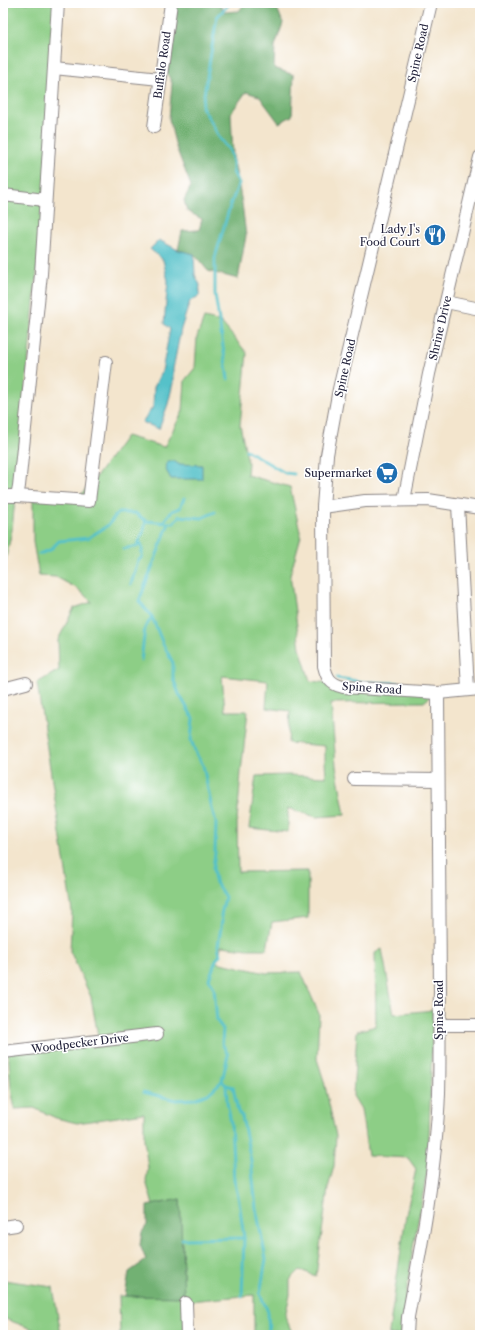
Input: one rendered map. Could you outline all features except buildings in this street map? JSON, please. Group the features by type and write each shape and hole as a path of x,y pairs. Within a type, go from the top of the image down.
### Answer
{"street":[{"path":"17,496 41,274 58,3"},
{"name":"Buffalo Road","path":"154,127 171,3"},
{"name":"Spine Road","path":"407,1335 408,1317 426,1214 435,1146 439,1093 440,920 438,693 343,687 337,686 327,678 324,666 323,507 327,455 339,389 431,3"},
{"path":"54,68 160,79"},
{"name":"Shrine Drive","path":"404,500 429,374 480,157"},
{"path":"3,195 46,200"},
{"path":"446,302 480,309"},
{"path":"3,496 89,501 106,362"},
{"path":"323,507 365,501 428,500 480,508"},
{"path":"458,504 468,689"},
{"path":"3,689 26,683"},
{"path":"438,693 480,689"},
{"path":"354,779 438,780"},
{"path":"439,1026 480,1025"},
{"name":"Woodpecker Drive","path":"3,1052 157,1034"},
{"path":"3,1227 16,1225"},
{"path":"186,1302 187,1335"}],"green space":[{"path":"3,3 63,3 12,530 3,573"},
{"path":"175,3 219,3 224,12 239,11 245,3 275,3 283,23 275,46 274,68 294,75 292,116 279,123 259,96 246,92 231,113 233,156 242,203 246,236 238,279 208,271 194,254 178,250 182,231 199,230 202,219 187,211 184,200 191,186 176,147 169,119 172,83 167,73"},
{"path":"204,318 221,322 247,353 240,425 248,463 247,475 290,487 301,536 290,575 300,648 310,681 439,689 424,702 331,703 336,766 345,815 316,817 288,808 288,832 249,828 256,776 287,775 326,777 325,746 288,743 290,711 266,708 268,681 222,676 225,711 248,711 237,821 238,872 308,871 308,918 272,922 267,949 248,949 221,946 220,955 216,962 266,973 301,972 319,1014 317,1059 324,1081 336,1136 334,1166 328,1188 316,1276 300,1270 290,1280 290,1295 285,1316 293,1335 254,1335 254,1295 189,1301 184,1297 185,1335 120,1335 119,1296 184,1296 180,1199 153,1205 146,1181 148,1168 144,1139 144,1113 77,1123 56,1118 34,1108 15,1109 11,1088 8,1049 98,1036 91,997 70,951 72,911 37,683 59,670 58,640 74,608 92,602 78,589 56,577 39,576 33,542 33,498 79,497 126,436 164,447 183,411 185,380 195,368 197,337"},
{"path":"382,949 394,1014 433,1010 428,1167 413,1248 400,1335 389,1335 389,1332 406,1215 416,1169 408,1158 368,1156 361,1109 353,1096 357,1031 376,1026 375,953"},
{"path":"180,1199 184,1297 125,1296 129,1272 146,1260 140,1245 142,1232 147,1225 147,1206"},
{"path":"3,1280 53,1287 61,1335 48,1335 3,1318"}],"water":[{"path":"159,240 178,250 194,254 195,275 200,285 199,296 190,301 181,329 173,369 173,383 168,404 159,429 142,422 153,407 154,387 162,371 170,329 164,324 168,281 163,260 150,249"},
{"path":"167,461 174,461 178,464 202,465 202,479 171,479 166,470"}],"waterway":[{"path":"228,379 215,294 215,258 230,206 239,183 233,172 233,162 230,151 219,137 202,107 217,17 230,3"},
{"path":"246,450 285,473 294,474"},
{"path":"162,523 172,511 180,508 184,498"},
{"path":"215,512 202,518 179,516 174,523 169,523 139,601 152,617 163,644 173,663 173,678 179,694 193,718 191,740 196,754 203,765 216,822 213,868 215,881 225,897 221,915 222,921 218,946 220,955 216,960 209,979 214,988 217,1021 223,1029 222,1043 228,1055 222,1081 226,1085 233,1087 238,1112 242,1116 251,1161 256,1208 266,1259 260,1294 268,1312 269,1335"},
{"path":"39,554 50,550 59,541 88,538 107,526 118,513 135,513 146,521"},
{"path":"123,549 137,546 143,533 146,521 169,523"},
{"path":"131,584 138,561 142,557 142,547 139,542"},
{"path":"141,661 145,628 152,617"},
{"path":"337,678 364,682 398,683"},
{"path":"143,1092 176,1100 194,1099 208,1094 222,1081"},
{"path":"226,1085 227,1102 231,1123 234,1179 239,1201 244,1238 242,1297"},
{"path":"182,1239 244,1238"}],"place":[{"name":"Lady J's Food Court","path":"435,235"},
{"name":"Supermarket","path":"387,473"}]}
